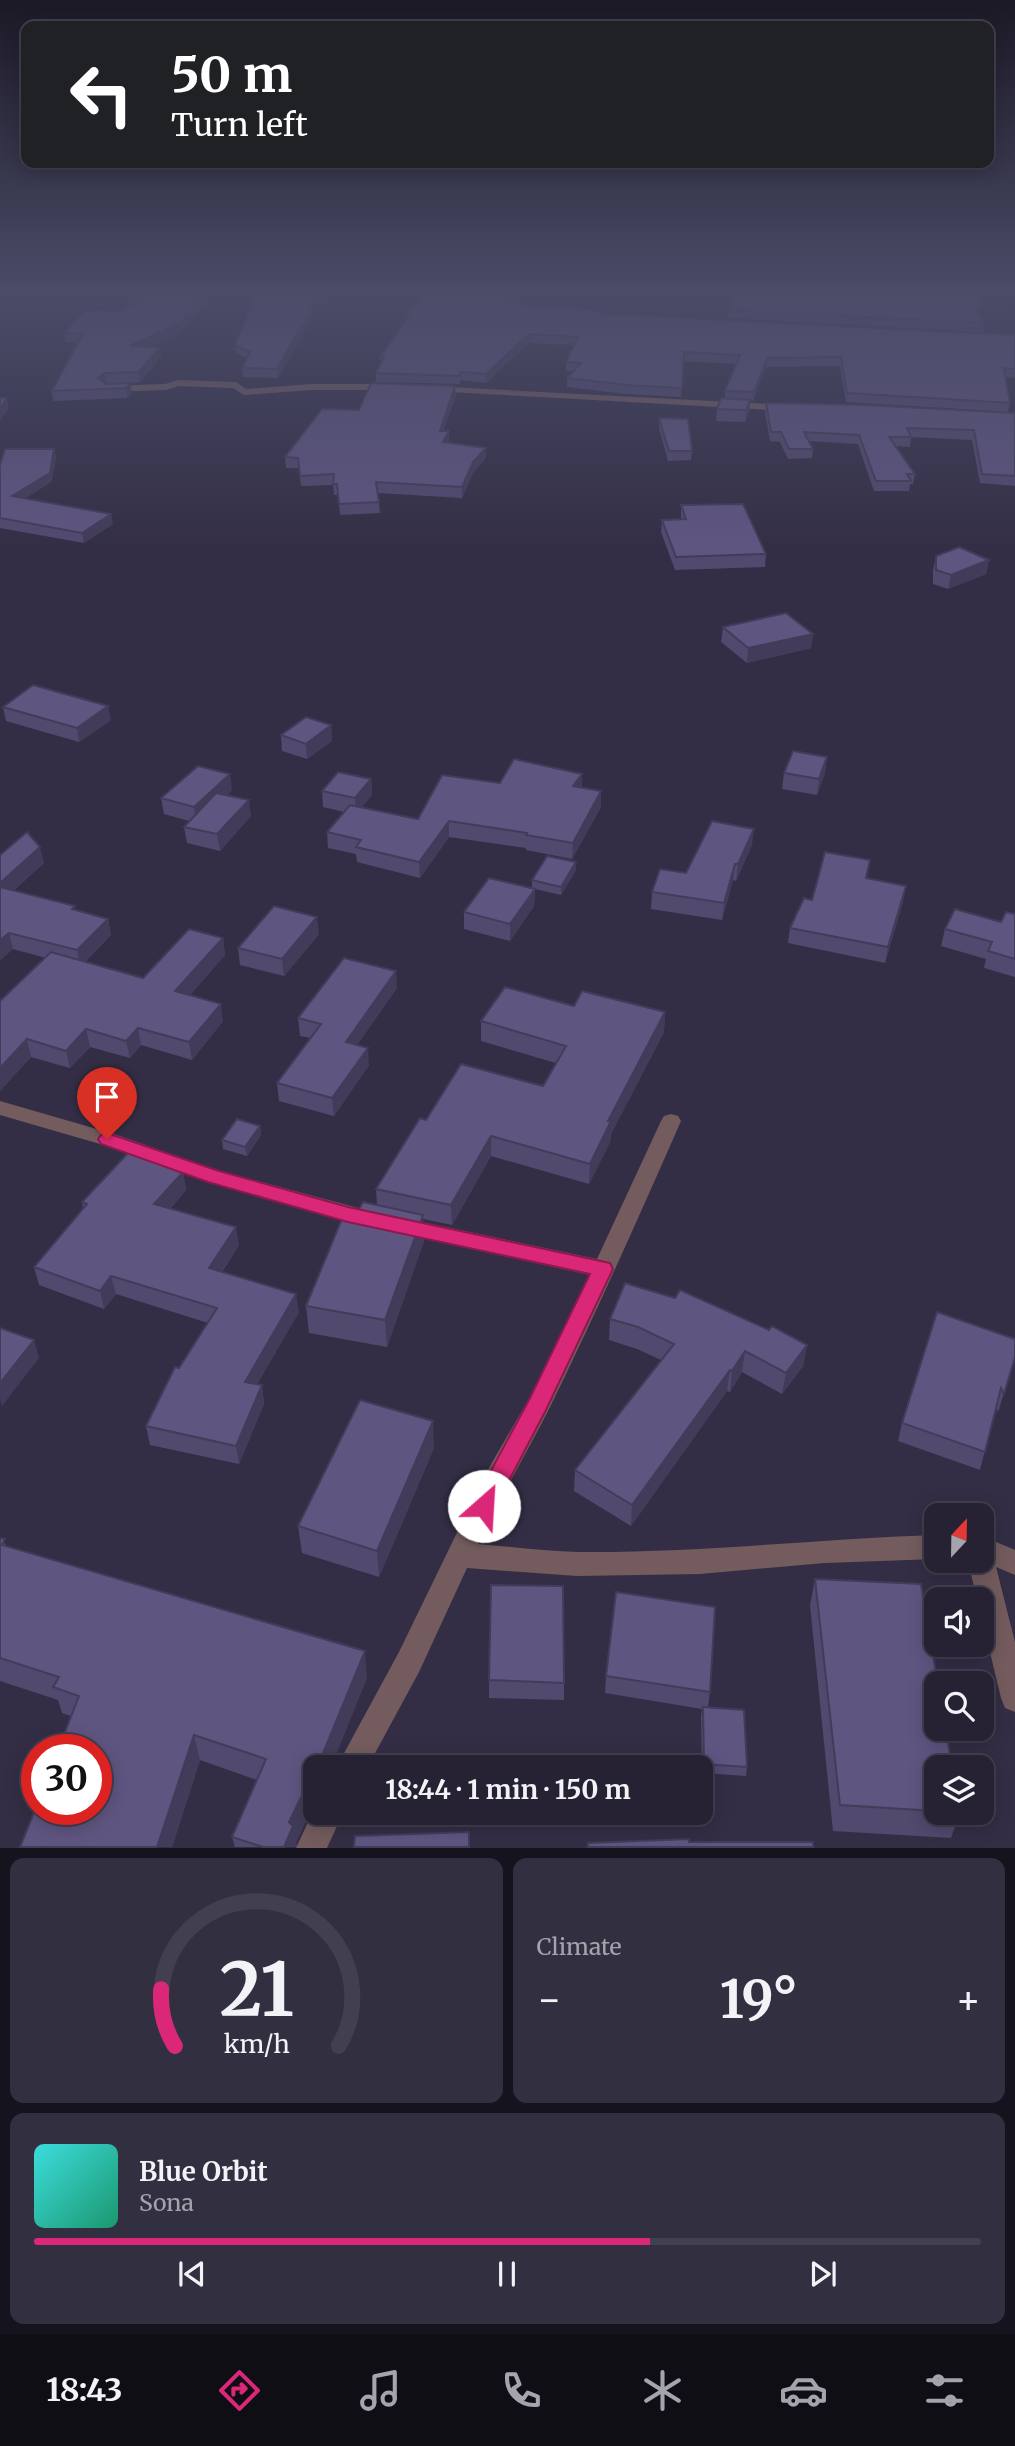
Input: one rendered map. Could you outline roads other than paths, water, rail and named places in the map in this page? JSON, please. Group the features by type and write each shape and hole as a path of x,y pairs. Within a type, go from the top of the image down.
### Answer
{"street":[{"path":"107,389 166,387 178,383 236,385 244,392 322,386 413,388 796,408"},
{"path":"0,1108 107,1139 215,1177 348,1214 603,1269"},
{"path":"358,1755 409,1662 495,1481 538,1404 671,1121"},
{"path":"460,1555 591,1564 699,1562 825,1551 924,1547"},
{"path":"994,1554 1015,1563"},
{"path":"984,1573 1015,1698"},
{"path":"311,1847 322,1825"}]}
